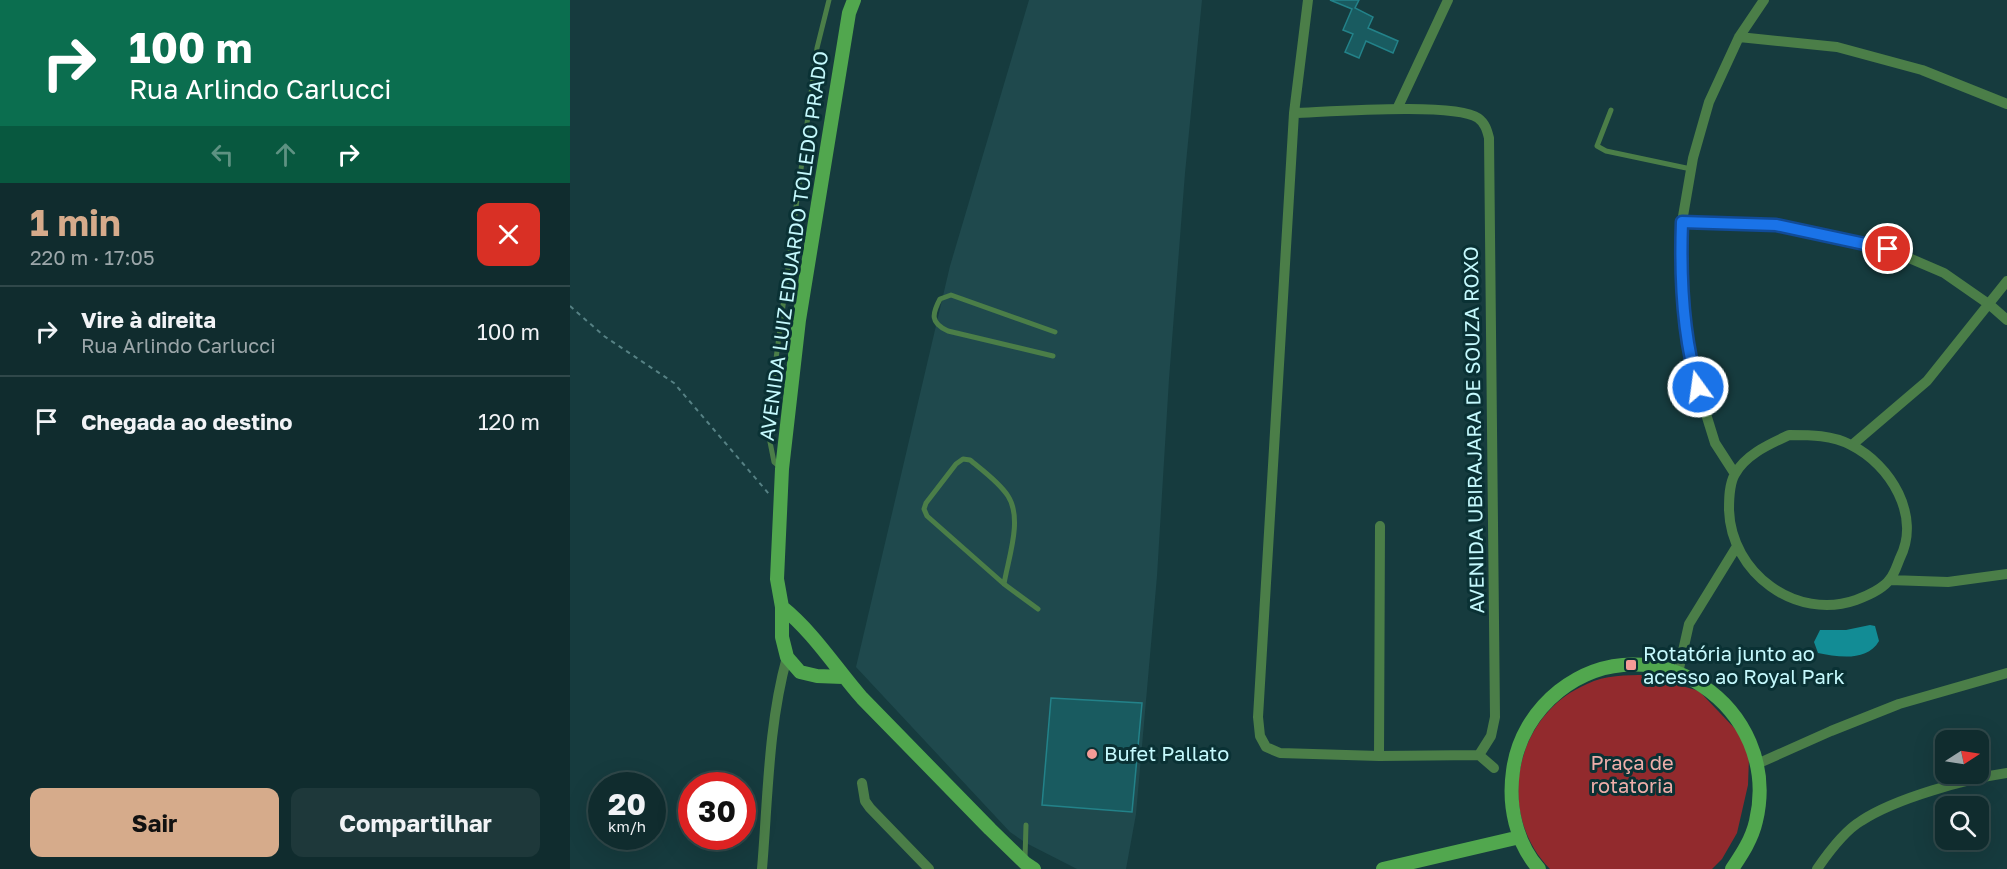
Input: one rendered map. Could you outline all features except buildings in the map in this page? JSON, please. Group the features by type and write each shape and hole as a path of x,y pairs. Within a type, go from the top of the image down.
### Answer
{"main road":[{"name":"AVENIDA LUIZ EDUARDO TOLEDO PRADO","path":"787,657 782,637 782,607 777,579 782,469 799,320 849,13 854,0"},
{"path":"782,607 813,636 843,677 1030,866"},
{"path":"787,657 800,672 843,677"},
{"path":"1539,869 1520,837 1513,813 1510,788 1515,756 1527,727 1546,702 1571,682 1600,669 1631,665 1663,668 1707,687 1737,717 1749,740 1757,764 1760,793 1756,821 1746,848 1732,869"},
{"path":"1383,869 1520,837"}],"street":[{"path":"1308,0 1294,113 1258,717 1260,736 1266,747 1280,753 1379,756 1479,754 1494,768"},
{"path":"1294,113 1396,109 1448,0"},
{"path":"1735,474 1715,443 1692,369 1680,284 1682,222 1691,170 1709,102 1739,36 1764,0"},
{"path":"1739,36 1837,47 1922,70 2007,104"},
{"name":"AVENIDA UBIRAJARA DE SOUZA ROXO","path":"1396,109 1465,113 1477,117 1486,126 1489,138 1495,717 1491,736 1479,754"},
{"path":"1682,222 1776,225 1888,249 1944,273 1990,304 2007,320"},
{"path":"1852,445 1927,381 2007,281"},
{"path":"1789,435 1822,435 1852,445 1884,468 1903,501 1907,544 1890,580 1866,596 1839,606 1811,604 1787,596 1760,578 1742,559 1729,528 1729,498 1735,474 1757,451 1789,435"},
{"path":"1379,756 1380,526"},
{"path":"1678,673 1689,624 1737,546"},
{"path":"1890,580 1948,582 2007,574"},
{"path":"762,869 773,724 779,685 787,657"},
{"path":"1757,764 1899,704 2007,673"},
{"path":"1817,869 1858,822 1880,810 1972,778 2007,773"},
{"path":"862,783 865,801 870,808 929,869"}],"lane":[{"path":"782,469 774,462 766,427 817,48 829,0"},
{"path":"1611,110 1597,146 1606,151 1691,170"},
{"path":"1053,356 948,331 939,327 934,320 934,313 940,298 951,295 1055,332"},
{"path":"1004,584 1014,524 1012,506 1007,494 970,460 963,459 956,464 926,503 924,509 927,516 1004,584 1038,609"},
{"path":"1026,825 1030,866"}],"path":[{"path":"570,306 604,336 674,383 779,504"}],"shaded area":[{"path":"1029,0 1202,0 1185,173 1157,576 1136,814 1126,869 1077,869 1026,843 1010,832 856,667 950,266"}],"green space":[{"name":"Praça de rotatoria","path":"1646,675 1699,691 1740,734 1749,758 1748,785 1737,833 1722,859 1712,869 1550,869 1533,846 1522,821 1518,794 1521,767 1529,741 1543,718 1562,699 1587,684 1608,677"}],"water":[{"path":"1875,626 1879,641 1867,652 1852,656 1818,653 1814,642 1820,630 1846,630"}],"place":[{"name":"Rotatória junto ao acesso ao Royal Park","path":"1631,665"},
{"name":"Bufet Pallato","path":"1092,754"}],"route":[{"path":"1698,387 1692,369 1680,284 1682,222 1776,225 1888,249"}]}
